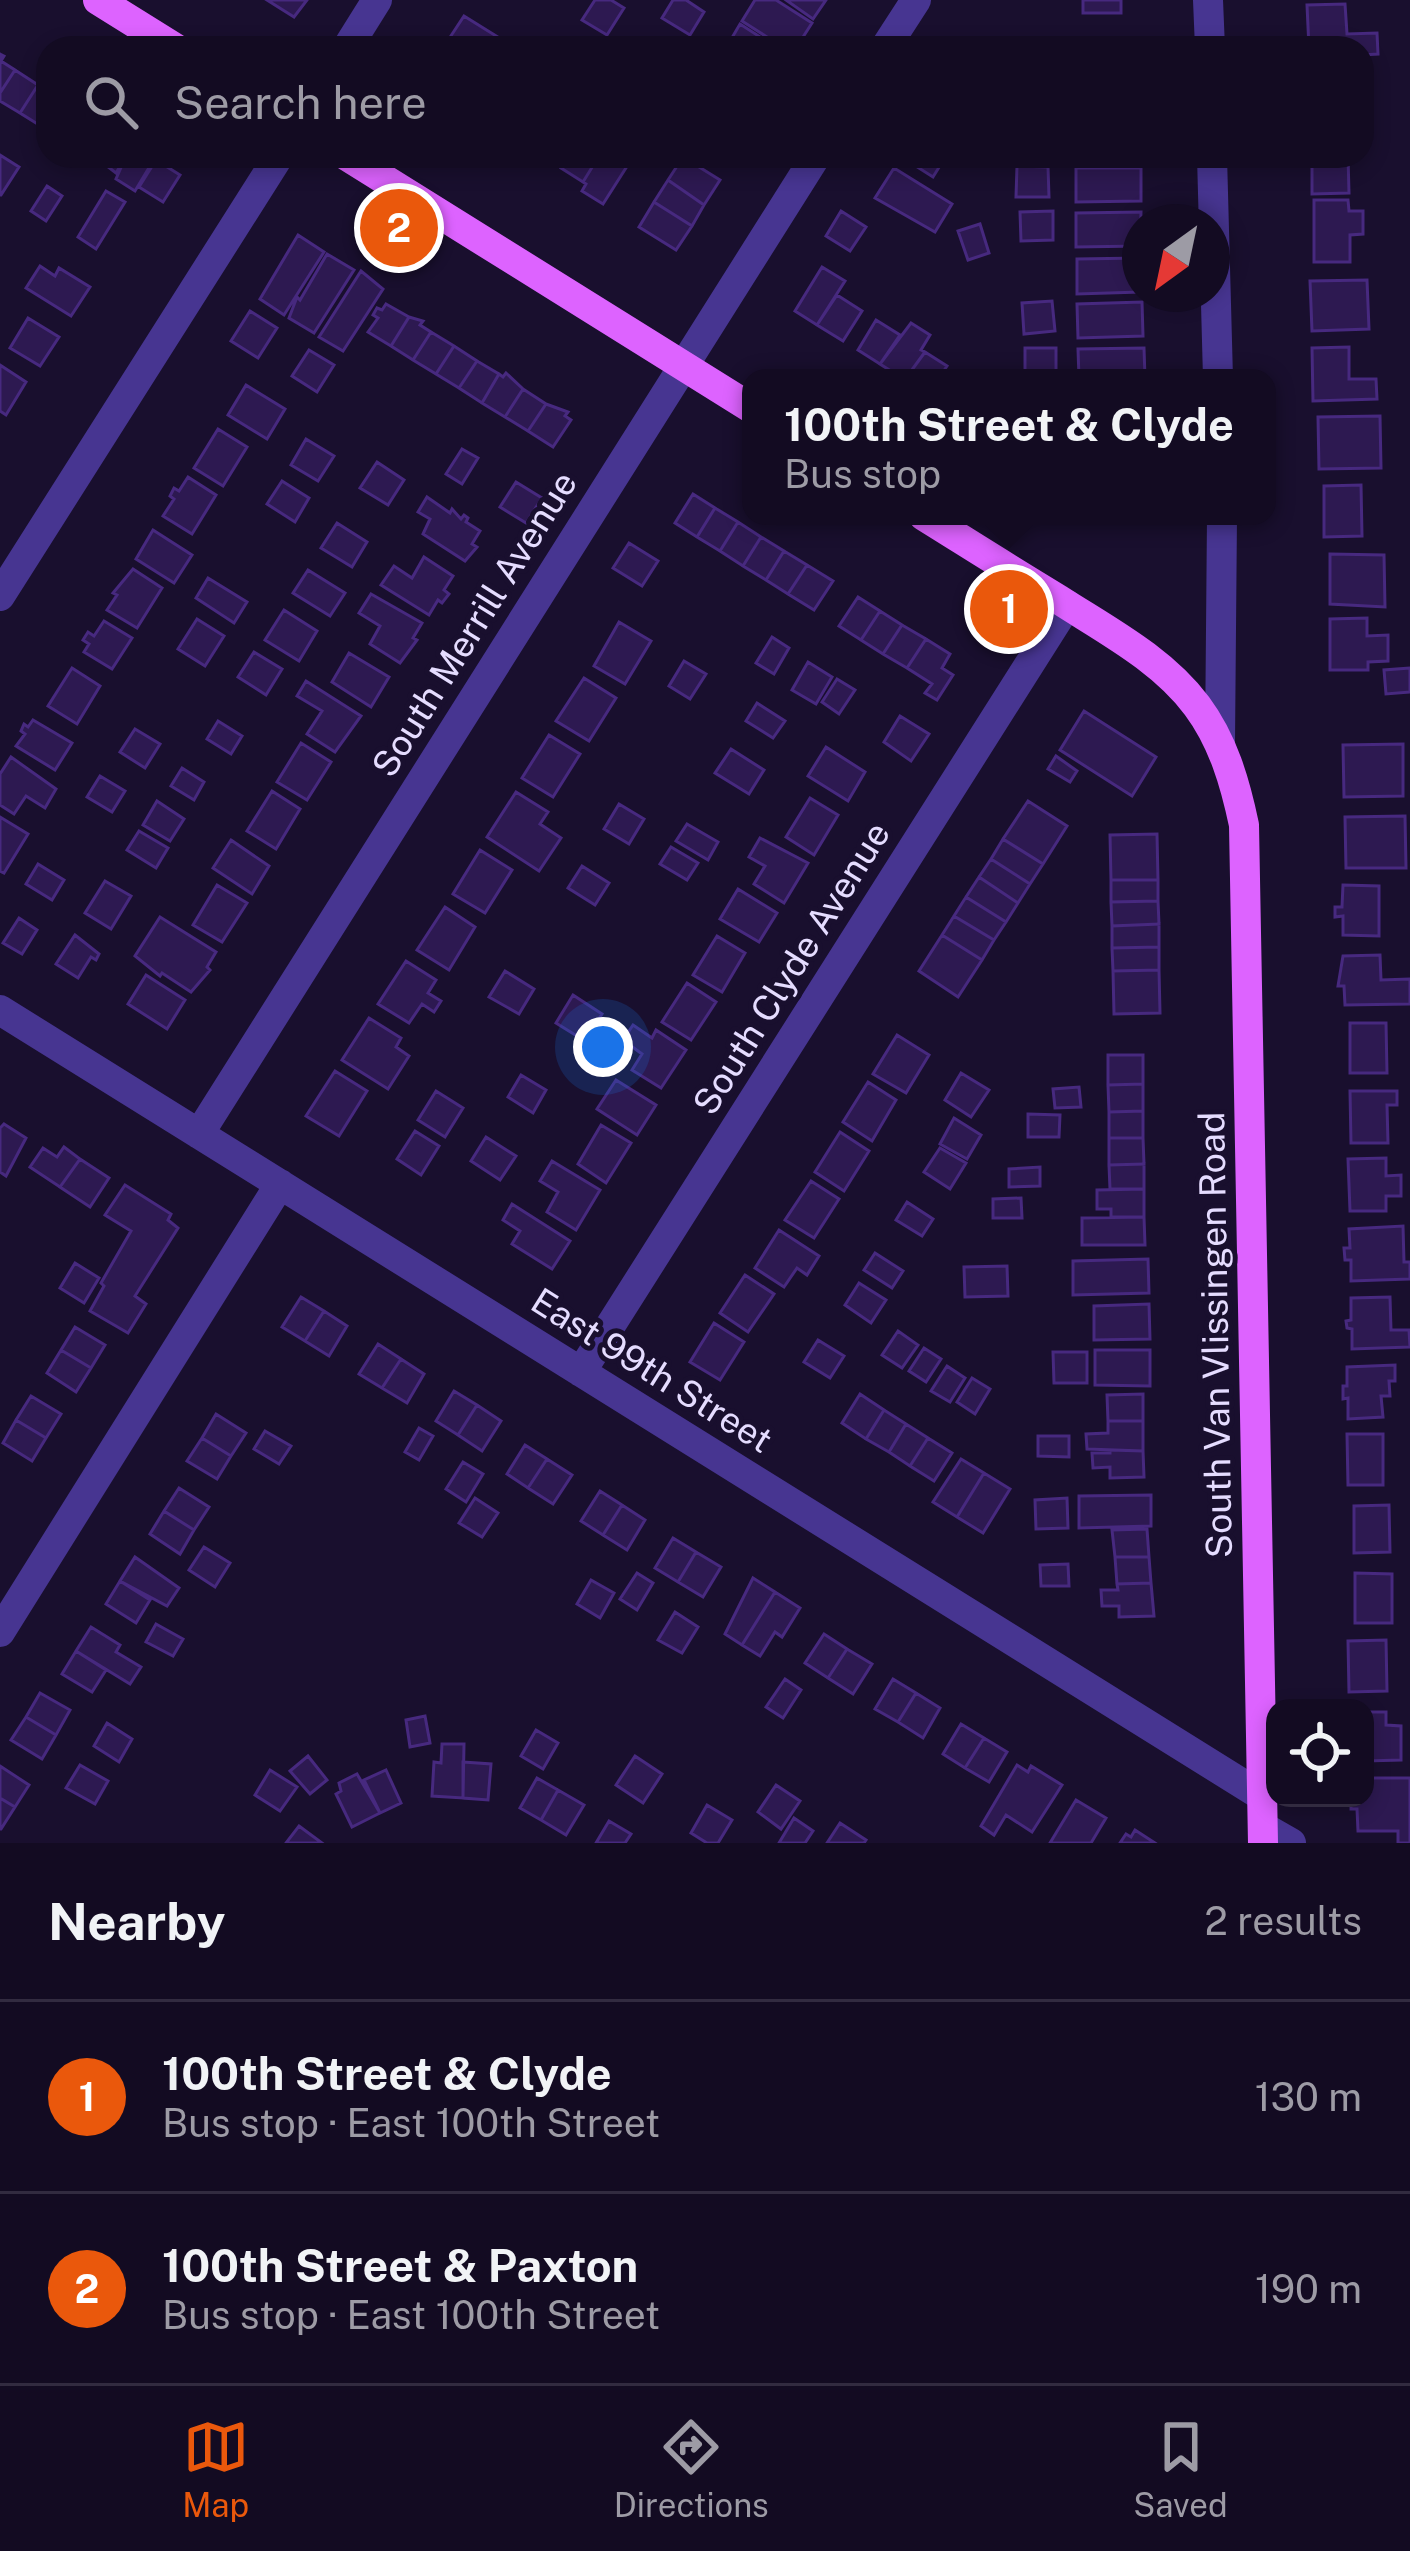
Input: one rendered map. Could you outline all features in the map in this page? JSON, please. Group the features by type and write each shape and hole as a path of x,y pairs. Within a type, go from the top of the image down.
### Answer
{"main road":[{"path":"98,0 156,36"},
{"path":"366,168 742,402"},
{"name":"South Van Vlissingen Road","path":"938,525 1166,673 1196,704 1220,742 1235,782 1244,825 1263,1822"}],"street":[{"path":"354,36 377,0"},
{"path":"893,36 916,0"},
{"path":"1208,0 1210,36"},
{"path":"0,596 271,168"},
{"name":"South Merrill Avenue","path":"199,1134 808,168"},
{"path":"1212,168 1218,369"},
{"path":"1220,742 1222,525"},
{"name":"South Clyde Avenue","path":"581,1372 1067,605"},
{"name":"East 99th Street","path":"0,1010 581,1372 1291,1843"},
{"path":"0,1632 280,1184"}],"building":[{"path":"267,0 307,0 294,17"},
{"path":"595,0 611,0 624,8 607,35 582,20"},
{"path":"673,0 686,0 704,12 690,35 662,18"},
{"path":"755,0 776,0 812,23 804,36 765,36 742,21"},
{"path":"786,0 826,0 813,19"},
{"path":"1083,0 1121,0 1121,13 1083,13"},
{"path":"1345,4 1347,34 1377,33 1378,54 1374,54 1374,36 1308,36 1307,5"},
{"path":"464,16 496,36 451,36"},
{"path":"740,24 758,36 733,36"},
{"path":"0,54 4,56 1,61 15,70 0,93"},
{"path":"15,70 36,84 20,113 0,101"},
{"path":"36,88 36,123 20,113"},
{"path":"0,155 19,167 1,195 0,195"},
{"path":"121,168 149,168 135,191 116,179"},
{"path":"151,168 169,168 180,175 163,202 139,187"},
{"path":"561,168 592,168 583,182"},
{"path":"592,168 626,168 603,204 582,191"},
{"path":"676,168 701,168 720,180 704,205 668,180"},
{"path":"894,168 952,204 935,232 875,198"},
{"path":"1017,168 1048,168 1049,197 1016,197"},
{"path":"1076,168 1141,168 1141,201 1076,202"},
{"path":"1312,168 1348,168 1349,193 1312,194"},
{"path":"668,180 704,205 692,226 654,202"},
{"path":"47,186 62,196 46,221 31,211"},
{"path":"106,191 125,202 96,249 78,237"},
{"path":"1314,200 1348,200 1349,211 1363,211 1363,234 1350,235 1350,262 1314,262"},
{"path":"654,202 692,226 676,250 639,227"},
{"path":"841,211 866,227 850,251 826,236"},
{"path":"1053,211 1053,240 1021,241 1020,212"},
{"path":"1122,212 1122,246 1076,247 1076,213"},
{"path":"980,224 989,253 968,260 958,231"},
{"path":"298,235 324,252 284,315 260,299"},
{"path":"327,254 354,270 314,333 289,318 297,297 300,300"},
{"path":"1122,258 1122,293 1077,294 1077,259"},
{"path":"40,266 55,276 59,268 90,287 71,316 26,288"},
{"path":"822,267 845,281 817,325 795,311"},
{"path":"361,271 383,289 343,351 319,337"},
{"path":"1367,280 1369,329 1312,331 1310,281"},
{"path":"837,295 862,311 843,341 817,325"},
{"path":"1052,301 1055,331 1024,334 1022,303"},
{"path":"1122,303 1122,312 1142,312 1143,336 1078,338 1077,304"},
{"path":"386,304 409,317 391,346 368,332 378,318 373,315 377,308 382,310"},
{"path":"250,311 277,328 258,358 231,341"},
{"path":"409,317 423,321 420,325 431,332 413,360 391,346"},
{"path":"28,318 59,337 40,366 10,348"},
{"path":"876,320 900,335 880,364 858,350"},
{"path":"911,323 930,335 913,369 888,369 880,364"},
{"path":"431,332 454,346 436,374 413,360"},
{"path":"454,346 477,361 459,388 436,374"},
{"path":"1349,347 1349,379 1376,379 1377,399 1313,401 1312,348"},
{"path":"1025,348 1056,348 1056,369 1025,369"},
{"path":"1144,348 1145,369 1079,369 1078,349"},
{"path":"309,350 334,365 317,392 292,376"},
{"path":"925,352 947,366 945,369 913,369"},
{"path":"477,361 499,374 482,403 459,388"},
{"path":"0,365 26,382 6,415 0,411"},
{"path":"506,373 523,389 505,417 482,403 499,374"},
{"path":"246,385 285,409 267,439 228,415"},
{"path":"523,389 546,404 528,431 505,417"},
{"path":"546,404 568,412 565,416 571,420 553,447 528,431"},
{"path":"1380,416 1381,468 1319,469 1318,417"},
{"path":"218,429 247,447 223,486 194,468"},
{"path":"306,439 334,456 318,481 291,465"},
{"path":"462,449 478,458 462,484 446,474"},
{"path":"377,462 404,480 388,505 360,488"},
{"path":"188,477 216,495 192,534 163,516 174,499 170,496 174,488 179,491"},
{"path":"282,481 309,498 295,522 267,504"},
{"path":"516,482 542,498 526,523 500,507"},
{"path":"1361,485 1362,536 1324,537 1324,486"},
{"path":"693,494 715,508 697,537 675,523"},
{"path":"427,497 461,519 464,515 480,531 472,544 477,547 465,561 423,534 430,519 418,512"},
{"path":"715,508 738,522 720,551 697,537"},
{"path":"738,522 761,537 743,566 720,551"},
{"path":"337,523 367,542 352,567 321,548"},
{"path":"153,530 192,555 174,583 136,559"},
{"path":"761,537 784,551 766,580 743,566"},
{"path":"629,543 658,561 642,586 613,568"},
{"path":"784,551 807,565 788,594 766,580"},
{"path":"1330,554 1384,555 1385,607 1330,604"},
{"path":"424,557 453,576 444,590 449,594 442,603 438,600 429,615 381,585 394,566 412,578"},
{"path":"807,565 833,581 814,610 788,594"},
{"path":"133,569 162,588 137,628 107,610 117,595 113,593"},
{"path":"308,570 345,593 330,616 293,593"},
{"path":"208,578 247,602 234,623 196,598"},
{"path":"371,594 422,623 413,638 417,640 400,663 370,644 380,626 359,613"},
{"path":"858,597 880,611 861,640 839,626"},
{"path":"284,610 317,631 299,661 265,640"},
{"path":"880,611 902,625 883,654 861,640"},
{"path":"1367,618 1367,636 1388,635 1388,661 1368,662 1368,670 1330,670 1330,619"},
{"path":"197,619 224,636 205,666 178,649"},
{"path":"104,621 132,638 112,669 84,652 88,632 94,636"},
{"path":"619,622 651,641 625,684 594,666"},
{"path":"902,625 926,639 907,668 883,654"},
{"path":"772,637 789,648 774,674 756,663"},
{"path":"926,639 950,654 942,668 953,675 937,700 925,693 932,684 907,668"},
{"path":"254,652 282,669 266,695 238,677"},
{"path":"349,653 389,677 371,707 332,682"},
{"path":"684,661 706,674 690,699 669,686"},
{"path":"808,662 832,677 816,704 792,690"},
{"path":"72,668 100,686 77,724 48,706"},
{"path":"1410,668 1410,692 1386,694 1384,670"},
{"path":"584,678 616,698 589,741 556,721"},
{"path":"837,679 855,690 839,714 822,702"},
{"path":"306,681 361,716 335,752 307,734 322,711 297,696"},
{"path":"757,703 785,721 773,738 746,721"},
{"path":"1084,711 1156,757 1132,796 1060,750"},
{"path":"900,716 929,734 911,761 884,742"},
{"path":"33,720 72,743 55,770 16,746 25,734 21,731 24,724 28,727"},
{"path":"218,721 242,736 231,754 207,739"},
{"path":"135,729 160,744 145,768 120,752"},
{"path":"549,735 580,754 553,797 522,778"},
{"path":"301,743 331,762 307,800 277,782"},
{"path":"1403,744 1403,796 1344,797 1343,745"},
{"path":"826,747 865,772 848,801 808,776"},
{"path":"731,749 764,770 749,794 715,773"},
{"path":"1056,756 1077,771 1070,782 1048,769"},
{"path":"11,757 56,789 45,808 26,796 14,814 0,805 0,774"},
{"path":"182,768 204,782 194,800 171,786"},
{"path":"100,776 125,791 112,812 87,797"},
{"path":"272,791 300,809 276,849 247,831"},
{"path":"516,792 548,812 540,824 561,838 539,871 487,837"},
{"path":"810,798 838,815 814,855 786,837"},
{"path":"157,801 184,819 170,841 143,825"},
{"path":"1028,801 1067,826 1043,864 1003,839"},
{"path":"619,804 644,819 629,844 604,829"},
{"path":"1405,816 1406,868 1346,868 1345,817"},
{"path":"0,817 28,834 4,873 0,871"},
{"path":"687,824 718,842 708,860 676,841"},
{"path":"139,831 168,848 156,868 127,850"},
{"path":"1157,834 1158,880 1111,880 1110,835"},
{"path":"760,838 808,863 784,903 754,884 765,866 749,857"},
{"path":"1003,839 1043,864 1030,884 991,859"},
{"path":"231,840 269,866 252,894 213,868"},
{"path":"671,847 698,863 687,880 660,864"},
{"path":"480,850 512,870 485,913 453,894"},
{"path":"991,859 1030,884 1018,903 979,877"},
{"path":"38,864 64,880 52,900 26,884"},
{"path":"582,866 609,883 595,905 568,888"},
{"path":"979,877 1018,903 1006,922 966,897"},
{"path":"1111,880 1158,880 1158,901 1111,902"},
{"path":"105,881 131,896 111,929 85,913"},
{"path":"217,885 247,903 222,942 193,925"},
{"path":"1343,885 1379,886 1379,936 1343,935 1343,916 1335,917 1335,907 1342,907"},
{"path":"738,889 777,913 759,942 720,919"},
{"path":"966,897 1006,922 994,940 954,916"},
{"path":"1158,901 1159,924 1112,926 1111,902"},
{"path":"445,907 475,927 449,970 417,950"},
{"path":"954,916 994,940 982,960 942,935"},
{"path":"160,917 216,952 207,967 210,970 191,992 135,956"},
{"path":"19,918 37,930 22,954 3,943"},
{"path":"1159,924 1159,947 1112,948 1112,926"},
{"path":"75,935 99,954 96,960 91,957 78,978 56,964"},
{"path":"942,935 982,960 958,997 919,971"},
{"path":"717,936 745,953 722,992 693,975"},
{"path":"1159,947 1159,970 1113,971 1112,948"},
{"path":"1380,955 1381,980 1410,979 1410,1004 1345,1005 1344,986 1338,986 1343,956"},
{"path":"406,961 436,980 428,993 441,1001 434,1012 422,1004 409,1023 378,1004"},
{"path":"1159,970 1160,1013 1114,1014 1113,971"},
{"path":"505,971 534,989 519,1014 489,997"},
{"path":"146,975 185,1000 167,1029 128,1004"},
{"path":"687,983 716,1002 691,1040 662,1022"},
{"path":"573,995 602,1014 585,1041 556,1023"},
{"path":"369,1018 401,1038 396,1047 409,1056 388,1089 342,1060"},
{"path":"1350,1023 1386,1023 1387,1073 1350,1073"},
{"path":"633,1025 652,1038 656,1030 686,1050 661,1088 632,1070 642,1054 623,1040"},
{"path":"897,1035 929,1055 906,1093 873,1074"},
{"path":"1108,1055 1143,1055 1143,1084 1108,1085"},
{"path":"335,1071 367,1091 339,1136 306,1116"},
{"path":"961,1073 989,1090 971,1117 945,1100"},
{"path":"521,1075 546,1090 533,1113 508,1097"},
{"path":"616,1080 656,1105 637,1135 597,1109"},
{"path":"868,1082 896,1100 872,1141 843,1122"},
{"path":"1143,1084 1143,1111 1109,1112 1108,1085"},
{"path":"1079,1087 1081,1107 1055,1108 1053,1089"},
{"path":"436,1091 463,1108 445,1137 418,1120"},
{"path":"1350,1091 1397,1091 1397,1105 1387,1105 1388,1143 1351,1143"},
{"path":"1143,1111 1143,1138 1109,1138 1109,1112"},
{"path":"1028,1114 1060,1115 1059,1137 1028,1137"},
{"path":"954,1118 981,1135 967,1159 940,1144"},
{"path":"4,1124 26,1138 6,1176 0,1172 0,1128"},
{"path":"601,1125 631,1143 606,1183 578,1164"},
{"path":"415,1131 439,1146 421,1175 397,1159"},
{"path":"840,1132 869,1151 844,1191 815,1172"},
{"path":"486,1137 516,1156 500,1180 471,1161"},
{"path":"1109,1138 1143,1138 1144,1164 1109,1165"},
{"path":"64,1147 80,1159 60,1187 30,1167 43,1148 57,1157"},
{"path":"940,1148 966,1163 950,1189 924,1172"},
{"path":"1386,1158 1386,1176 1401,1175 1401,1196 1386,1196 1386,1211 1350,1211 1348,1159"},
{"path":"80,1159 109,1178 90,1207 60,1187"},
{"path":"552,1161 600,1190 576,1230 547,1212 558,1192 540,1181"},
{"path":"1144,1164 1144,1189 1110,1189 1109,1165"},
{"path":"1040,1167 1040,1186 1009,1187 1009,1169"},
{"path":"811,1181 839,1199 814,1238 785,1220"},
{"path":"125,1185 171,1214 168,1220 178,1228 135,1296 146,1304 128,1333 90,1311 131,1231 105,1215"},
{"path":"1144,1189 1144,1217 1111,1217 1111,1209 1097,1209 1097,1190"},
{"path":"1021,1198 1022,1218 993,1218 993,1199"},
{"path":"907,1202 933,1219 922,1236 896,1220"},
{"path":"512,1204 570,1241 552,1269 512,1244 520,1231 503,1220"},
{"path":"1144,1217 1145,1245 1082,1245 1082,1218"},
{"path":"1403,1226 1404,1262 1410,1262 1410,1279 1351,1281 1351,1260 1345,1260 1344,1248 1350,1248 1349,1229"},
{"path":"779,1230 819,1256 807,1275 797,1268 784,1287 755,1268"},
{"path":"875,1253 903,1271 892,1288 864,1270"},
{"path":"1148,1259 1149,1293 1073,1295 1073,1261"},
{"path":"75,1263 99,1278 84,1303 60,1288"},
{"path":"1007,1266 1008,1296 965,1297 964,1267"},
{"path":"745,1275 774,1294 748,1332 720,1313"},
{"path":"859,1283 886,1300 871,1323 845,1305"},
{"path":"301,1297 324,1311 305,1341 282,1327"},
{"path":"1390,1297 1391,1330 1409,1330 1410,1347 1352,1349 1352,1329 1346,1321 1351,1320 1351,1298"},
{"path":"1149,1304 1150,1339 1094,1340 1094,1306"},
{"path":"324,1311 347,1326 329,1356 305,1341"},
{"path":"714,1323 744,1342 720,1380 690,1362"},
{"path":"75,1327 105,1345 91,1368 61,1350"},
{"path":"898,1331 918,1345 902,1368 882,1355"},
{"path":"818,1340 844,1356 830,1378 804,1362"},
{"path":"378,1344 401,1359 382,1388 359,1374"},
{"path":"924,1348 941,1359 926,1382 909,1371"},
{"path":"61,1350 91,1368 76,1392 47,1373"},
{"path":"1095,1350 1150,1350 1150,1386 1095,1385"},
{"path":"1053,1352 1087,1352 1087,1383 1054,1383"},
{"path":"401,1359 424,1374 407,1403 382,1388"},
{"path":"1395,1365 1390,1396 1381,1396 1383,1417 1348,1419 1348,1398 1343,1399 1347,1367"},
{"path":"947,1366 965,1378 950,1402 931,1391"},
{"path":"972,1378 990,1389 975,1414 957,1402"},
{"path":"454,1391 477,1405 458,1435 436,1421"},
{"path":"860,1394 884,1410 866,1439 842,1423"},
{"path":"1143,1394 1143,1421 1108,1421 1107,1395"},
{"path":"31,1396 61,1414 46,1438 16,1420"},
{"path":"477,1405 501,1421 482,1451 458,1435"},
{"path":"884,1410 906,1424 889,1452 866,1439"},
{"path":"216,1414 246,1433 231,1456 202,1438"},
{"path":"16,1420 46,1438 32,1461 3,1443"},
{"path":"1108,1421 1143,1421 1143,1451 1087,1449 1086,1434 1108,1433"},
{"path":"906,1424 928,1438 910,1466 889,1452"},
{"path":"419,1428 433,1436 419,1460 405,1452"},
{"path":"265,1431 291,1446 279,1464 254,1449"},
{"path":"1347,1434 1383,1434 1383,1485 1348,1485"},
{"path":"1038,1436 1069,1436 1069,1457 1038,1456"},
{"path":"202,1438 231,1456 217,1479 187,1461"},
{"path":"928,1438 952,1453 934,1481 910,1466"},
{"path":"525,1445 547,1459 528,1488 507,1474"},
{"path":"1143,1451 1144,1477 1110,1478 1110,1467 1093,1468 1092,1453"},
{"path":"547,1459 572,1475 553,1504 528,1488"},
{"path":"961,1459 984,1473 957,1517 933,1502"},
{"path":"463,1462 483,1474 466,1502 446,1489"},
{"path":"984,1473 1010,1489 983,1533 957,1517"},
{"path":"179,1488 209,1507 194,1530 164,1511"},
{"path":"600,1491 622,1505 603,1535 581,1521"},
{"path":"1151,1495 1151,1526 1079,1528 1079,1496"},
{"path":"475,1498 498,1513 482,1537 459,1523"},
{"path":"1067,1498 1068,1528 1036,1529 1035,1500"},
{"path":"622,1505 645,1520 627,1550 603,1535"},
{"path":"1389,1505 1390,1552 1354,1553 1354,1506"},
{"path":"164,1511 194,1530 180,1554 150,1534"},
{"path":"1147,1529 1149,1557 1115,1557 1112,1530"},
{"path":"673,1538 696,1552 678,1582 655,1568"},
{"path":"204,1547 230,1563 215,1587 189,1570"},
{"path":"696,1552 721,1567 703,1597 678,1582"},
{"path":"135,1557 179,1588 167,1606 120,1581"},
{"path":"1115,1557 1149,1557 1151,1583 1117,1584"},
{"path":"1068,1564 1069,1586 1041,1586 1040,1565"},
{"path":"637,1573 653,1583 637,1610 620,1599"},
{"path":"1355,1573 1392,1574 1392,1623 1355,1623"},
{"path":"753,1578 775,1592 742,1645 725,1634"},
{"path":"591,1580 614,1593 600,1618 577,1604"},
{"path":"120,1581 150,1600 136,1623 106,1604"},
{"path":"1151,1583 1154,1616 1119,1617 1119,1606 1102,1606 1101,1590 1118,1590 1117,1584"},
{"path":"775,1592 800,1608 782,1637 775,1632 760,1656 742,1645"},
{"path":"675,1612 698,1627 682,1653 658,1640"},
{"path":"156,1624 183,1639 173,1656 146,1642"},
{"path":"91,1627 120,1645 116,1652 141,1667 130,1684 76,1651"},
{"path":"824,1634 847,1649 828,1678 805,1663"},
{"path":"1386,1640 1387,1691 1349,1692 1348,1641"},
{"path":"847,1649 872,1664 853,1694 828,1678"},
{"path":"76,1651 106,1670 92,1692 62,1674"},
{"path":"785,1679 801,1690 783,1718 766,1707"},
{"path":"893,1679 916,1693 898,1722 875,1709"},
{"path":"40,1693 70,1710 56,1735 26,1717"},
{"path":"916,1693 940,1708 923,1738 898,1722"},
{"path":"1374,1712 1386,1712 1386,1725 1401,1726 1401,1760 1374,1761"},
{"path":"425,1716 430,1743 410,1747 406,1720"},
{"path":"26,1717 56,1735 42,1759 11,1740"},
{"path":"107,1723 132,1739 119,1762 94,1746"},
{"path":"961,1724 984,1738 965,1768 943,1754"},
{"path":"536,1730 558,1743 543,1769 521,1756"},
{"path":"984,1738 1007,1752 989,1782 965,1768"},
{"path":"442,1744 464,1744 463,1798 432,1796 434,1762 441,1763"},
{"path":"308,1756 327,1780 310,1794 290,1771"},
{"path":"635,1756 662,1774 643,1803 616,1785"},
{"path":"463,1762 491,1764 488,1800 463,1798"},
{"path":"80,1765 108,1781 95,1804 66,1788"},
{"path":"1017,1765 1028,1772 1031,1766 1062,1785 1032,1832 1006,1815 994,1835 981,1826"},
{"path":"0,1766 29,1785 15,1807 0,1798"},
{"path":"270,1770 297,1787 280,1811 255,1795"},
{"path":"386,1770 401,1803 380,1813 364,1780"},
{"path":"357,1774 380,1813 352,1827 336,1794 341,1791 339,1783"},
{"path":"537,1778 558,1790 541,1820 520,1808"},
{"path":"1374,1778 1410,1778 1410,1843 1398,1843 1398,1831 1358,1831 1357,1809 1351,1809 1374,1807"},
{"path":"776,1785 800,1801 781,1829 758,1812"},
{"path":"558,1790 584,1805 566,1835 541,1820"},
{"path":"0,1798 15,1807 1,1829 0,1829"},
{"path":"1076,1800 1106,1818 1091,1843 1050,1843"},
{"path":"707,1805 732,1820 718,1843 707,1843 691,1833"},
{"path":"794,1818 813,1831 805,1843 779,1843"},
{"path":"609,1821 631,1834 625,1843 596,1843"},
{"path":"840,1823 866,1840 864,1843 827,1843"},
{"path":"299,1826 322,1843 286,1843"},
{"path":"1135,1830 1155,1843 1120,1843"}],"place":[{"name":"100th Street & Paxton","path":"399,228"},
{"name":"100th Street & Clyde","path":"1009,609"}]}
